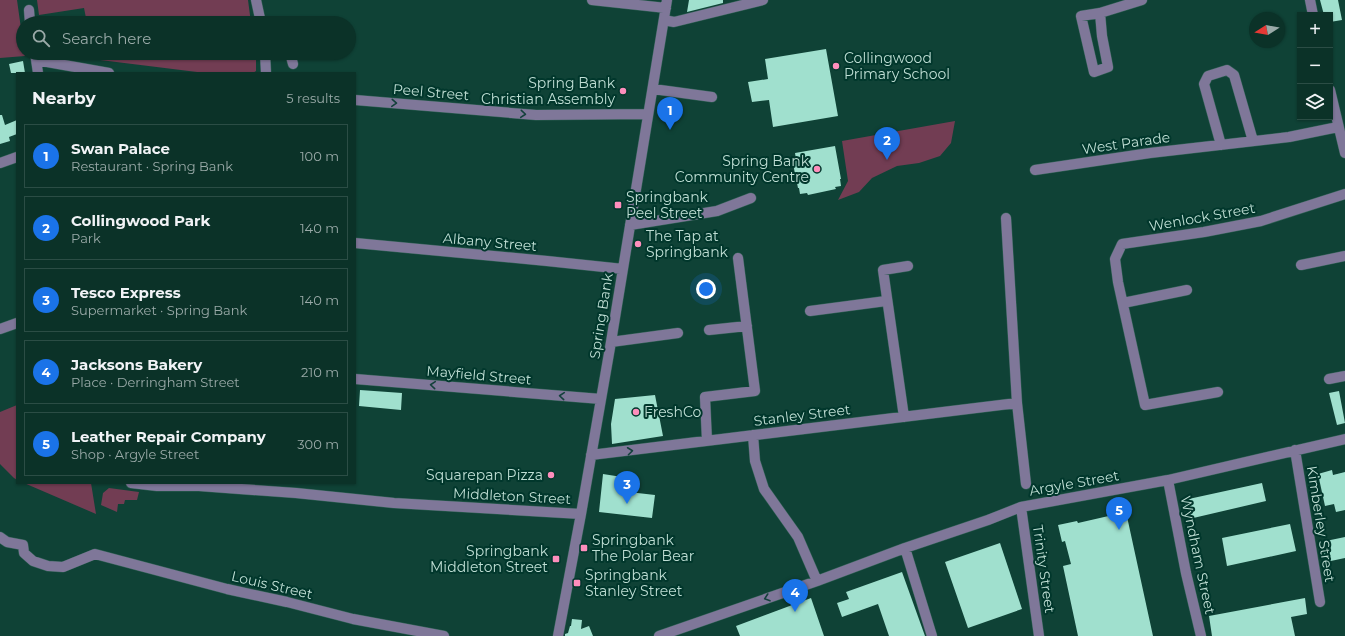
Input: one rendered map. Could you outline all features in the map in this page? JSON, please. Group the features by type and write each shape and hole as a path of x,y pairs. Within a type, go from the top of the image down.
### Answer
{"street":[{"path":"256,0 259,16"},
{"path":"592,0 666,4"},
{"path":"664,20 674,22 763,0"},
{"path":"1100,13 1102,36 1108,67 1094,72 1081,16 1100,13 1142,0"},
{"path":"1310,0 1313,12"},
{"name":"Spring Bank","path":"558,636 611,342 666,4"},
{"path":"29,10 29,16"},
{"path":"36,60 38,72"},
{"path":"52,60 105,72"},
{"path":"265,60 266,72"},
{"path":"292,60 293,64"},
{"path":"1221,145 1204,84 1208,76 1227,70 1234,75 1253,140"},
{"path":"653,89 712,97"},
{"name":"Peel Street","path":"356,100 536,115 648,114"},
{"path":"1333,104 1345,153"},
{"name":"West Parade","path":"1035,170 1150,153 1289,137 1338,127"},
{"path":"0,163 16,157"},
{"name":"Wenlock Street","path":"1218,392 1145,404 1115,259 1122,244 1204,232 1261,221 1345,194"},
{"path":"630,225 717,211 751,198"},
{"path":"1006,218 1018,403 1026,484"},
{"name":"Albany Street","path":"356,243 623,269"},
{"path":"1301,265 1345,256"},
{"path":"707,441 704,397 755,391 738,258"},
{"path":"904,417 886,301 883,270 908,266"},
{"path":"1123,303 1187,290"},
{"path":"810,311 886,301"},
{"path":"0,329 16,323"},
{"path":"709,330 747,326"},
{"path":"611,342 678,333"},
{"path":"1329,380 1345,376"},
{"name":"Mayfield Street","path":"356,379 601,399"},
{"name":"Stanley Street","path":"591,455 1018,403"},
{"path":"753,435 755,461 764,489 798,537 817,580"},
{"name":"Argyle Street","path":"659,636 1021,507 1168,480 1345,439"},
{"name":"Kimberley Street","path":"1294,450 1320,602"},
{"name":"Wyndham Street","path":"1168,480 1186,573 1201,636"},
{"name":"Middleton Street","path":"141,484 157,486 199,486 244,489 394,503 581,514"},
{"name":"Trinity Street","path":"1021,507 1039,636"},
{"name":"Louis Street","path":"0,538 7,542 23,545 24,553 33,561 48,566 63,567 95,554 227,589 287,602 353,619 444,636"},
{"path":"905,548 932,636"}],"shaded area":[{"path":"0,0 17,0 19,16 16,16 16,57 0,58"},
{"path":"37,0 248,0 250,16 86,16 84,8 39,15"},
{"path":"100,60 256,60 256,71 254,72 197,72"},
{"path":"955,121 951,143 940,156 919,163 897,166 872,178 859,192 838,200 848,181 842,141"},
{"path":"16,405 16,479 0,464 0,412"},
{"path":"26,484 91,484 96,514"},
{"path":"109,488 139,492 137,500 125,500 124,504 118,504 117,512 101,505 103,493"}],"building":[{"path":"689,0 723,0 723,3 687,12"},
{"path":"1320,0 1338,0 1342,20 1333,22 1333,12 1323,12"},
{"name":"Collingwood Primary School","path":"826,49 838,116 773,127 769,100 752,102 748,82 768,79 765,59"},
{"path":"23,61 25,72 11,73 9,64"},
{"path":"0,115 2,115 5,125 16,120 16,134 9,137 10,141 0,144"},
{"name":"Spring Bank Community Centre","path":"835,146 841,186 835,187 836,189 808,195 807,193 800,194 792,159 796,159 795,153"},
{"path":"360,390 402,393 401,410 359,406"},
{"path":"1339,391 1345,423 1337,425 1329,393"},
{"name":"FreshCo","path":"655,395 663,436 612,444 611,424 615,399"},
{"path":"1332,470 1333,475 1345,472 1345,510 1336,512 1334,504 1325,506 1318,474"},
{"path":"603,474 622,477 620,491 655,495 652,518 599,512"},
{"path":"1262,483 1266,501 1189,519 1184,500"},
{"path":"1126,512 1153,636 1078,636 1063,566 1071,564 1065,541 1062,542 1058,525 1077,521 1078,523"},
{"path":"1290,524 1296,551 1227,566 1222,538"},
{"path":"1345,537 1345,558 1326,562 1321,542"},
{"path":"1000,543 1022,609 968,628 945,562"},
{"path":"902,572 925,636 889,636 878,604 842,617 837,603 849,599 846,592"},
{"path":"811,598 824,636 740,636 736,626"},
{"path":"1305,598 1307,614 1291,617 1295,636 1212,636 1209,616"},
{"path":"572,619 582,620 581,629 589,626 593,636 565,636 571,626"}],"place":[{"name":"Collingwood Primary School","path":"836,66"},
{"name":"Spring Bank Christian Assembly","path":"623,91"},
{"name":"Swan Palace","path":"670,130"},
{"name":"Collingwood Park","path":"887,160"},
{"name":"Spring Bank Community Centre","path":"817,169"},
{"name":"Springbank Peel Street","path":"618,205"},
{"name":"The Tap at Springbank","path":"638,244"},
{"name":"FreshCo","path":"636,412"},
{"name":"Squarepan Pizza","path":"551,475"},
{"name":"Tesco Express","path":"627,504"},
{"name":"Leather Repair Company","path":"1119,530"},
{"name":"Springbank The Polar Bear","path":"584,548"},
{"name":"Springbank Middleton Street","path":"556,559"},
{"name":"Springbank Stanley Street","path":"577,583"},
{"name":"Jacksons Bakery","path":"795,612"}]}
